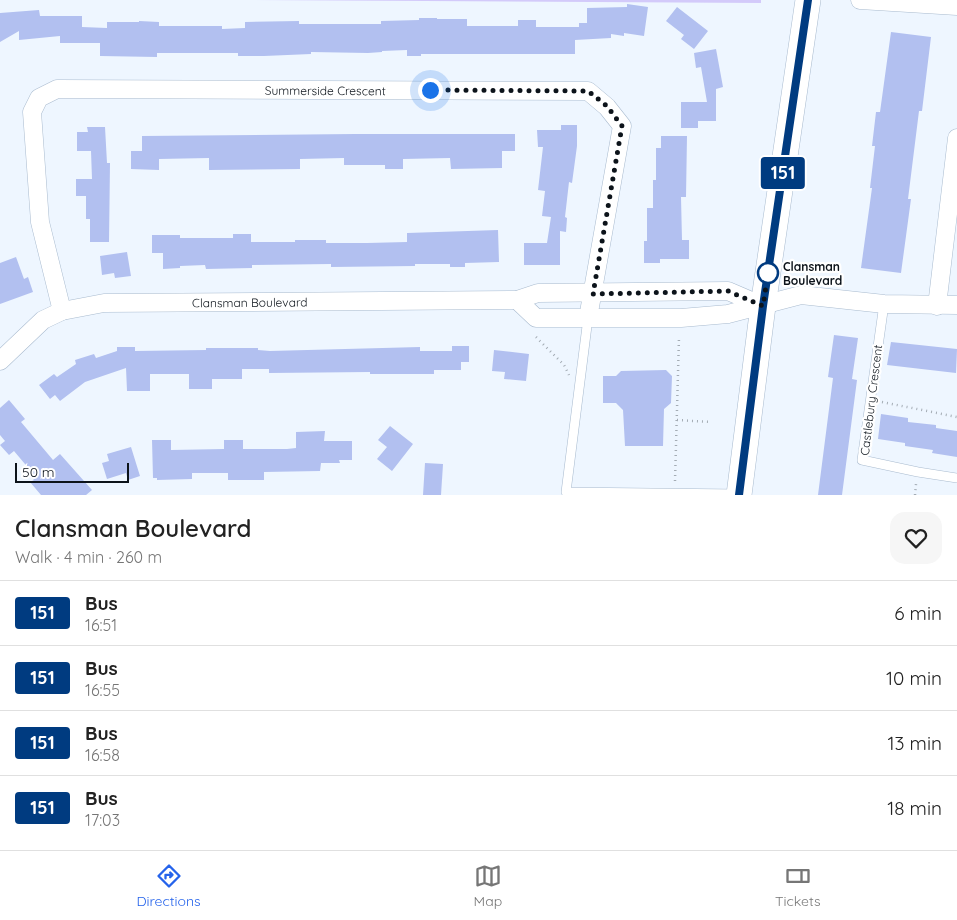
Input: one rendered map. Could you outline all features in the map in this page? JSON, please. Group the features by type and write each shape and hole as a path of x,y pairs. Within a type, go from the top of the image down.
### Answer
{"main road":[{"path":"739,494 763,306 808,0"}],"street":[{"path":"860,0 957,6"},
{"name":"Summerside Crescent","path":"62,311 40,222 32,112 39,98 57,89 588,91 607,106 622,126 588,318"},
{"path":"938,306 957,138"},
{"name":"Clansman Boulevard","path":"0,361 43,320 62,311 104,303 517,300 538,293 593,294 728,291 763,306"},
{"path":"517,300 536,318 681,318 728,314 801,296 884,304 957,305"}],"lane":[{"name":"Castlebury Crescent","path":"884,304 862,460 957,478"},
{"path":"588,318 566,492 739,494"}],"path":[{"path":"536,337 564,365 573,385 577,404"},
{"path":"675,493 679,337"},
{"path":"870,400 957,417"},
{"path":"677,420 711,422"}],"shaded area":[{"path":"246,0 761,0 761,3"}],"building":[{"path":"627,4 648,7 644,36 624,33 624,36 611,34 611,38 575,40 575,54 421,54 421,56 407,56 407,50 368,53 311,52 311,54 264,56 238,56 238,53 157,53 157,57 100,56 100,43 60,43 60,36 19,40 19,31 0,42 0,13 39,10 40,16 82,16 82,27 107,28 107,22 159,22 159,26 222,26 222,29 245,28 245,22 299,21 299,24 381,24 381,21 419,20 419,18 467,19 467,26 518,26 518,20 536,20 536,27 579,27 579,23 587,23 587,8 627,7"},
{"path":"677,7 708,31 694,49 681,39 684,35 666,21"},
{"path":"891,32 931,37 922,111 919,111 908,199 911,199 901,273 861,268 872,188 870,188 875,146 872,146 876,112 880,112"},
{"path":"716,49 723,87 716,89 716,121 698,121 698,128 681,128 681,102 707,102 701,67 696,68 694,53"},
{"path":"561,125 577,125 577,146 572,183 569,182 565,217 567,218 566,232 560,231 560,265 524,265 524,243 547,243 551,217 542,216 545,191 538,190 543,147 538,147 537,130 561,130"},
{"path":"87,127 105,127 107,163 110,163 109,242 90,242 90,219 86,219 86,196 76,196 76,179 92,179 91,151 77,151 77,132 88,132"},
{"path":"515,134 515,151 502,151 502,168 451,169 450,158 403,159 403,169 385,169 385,165 344,165 344,158 300,159 300,169 209,170 209,158 159,159 159,170 131,169 131,151 142,151 142,136"},
{"path":"661,136 687,136 686,197 681,197 682,240 689,240 689,259 660,259 660,263 644,263 644,241 647,241 647,208 653,208 653,180 656,180 656,148 661,148"},
{"path":"498,230 499,262 465,263 465,267 450,267 450,264 415,264 415,266 331,267 331,264 252,265 252,268 206,269 205,265 163,269 163,253 152,253 152,235 180,235 180,238 233,238 233,234 251,234 251,242 326,240 326,243 367,243 407,242 407,233"},
{"path":"127,252 131,276 115,278 114,273 102,275 100,256"},
{"path":"16,257 24,279 28,277 33,292 0,304 0,263"},
{"path":"834,335 858,338 852,379 857,380 842,495 818,495 833,378 828,377"},
{"path":"891,342 957,349 956,373 887,365"},
{"path":"452,346 469,346 469,362 461,362 461,370 434,370 434,374 370,374 370,372 269,373 269,369 242,369 242,379 212,379 212,389 189,389 189,374 150,374 150,391 127,391 126,368 85,382 60,401 55,395 50,399 39,385 54,374 57,377 76,364 75,360 94,354 96,358 117,351 117,347 135,347 135,351 206,350 206,348 258,348 258,350 270,351 420,347 420,351 452,351"},
{"path":"494,350 529,354 526,381 504,379 505,372 492,371"},
{"path":"666,370 672,376 671,403 664,409 663,446 625,446 623,410 616,403 603,403 603,376 616,376 621,371"},
{"path":"9,400 25,419 21,422 53,460 60,454 92,490 86,495 41,495 30,482 34,480 27,472 30,470 14,451 9,455 0,445 5,441 0,435 0,408"},
{"path":"881,414 908,418 908,422 936,425 936,428 957,431 957,457 932,453 933,450 905,446 905,443 878,439"},
{"path":"390,426 413,444 392,471 377,459 387,447 378,440"},
{"path":"325,431 324,441 352,441 352,460 339,460 340,463 321,463 320,471 264,472 264,480 228,480 228,473 192,473 192,479 157,480 157,478 153,478 152,440 171,440 171,450 224,449 224,440 243,440 243,449 287,449 296,448 296,432"},
{"path":"131,447 140,476 128,480 126,473 107,479 102,463 109,461 107,454"},
{"path":"425,463 443,464 441,495 423,495"}],"bus line":[{"name":"151","path":"739,495 763,306 808,0"}],"place":[{"name":"Clansman Boulevard","path":"768,273"}],"route":[{"path":"430,90 588,91 607,106 622,126 593,294 728,291 763,306 768,273"}]}
